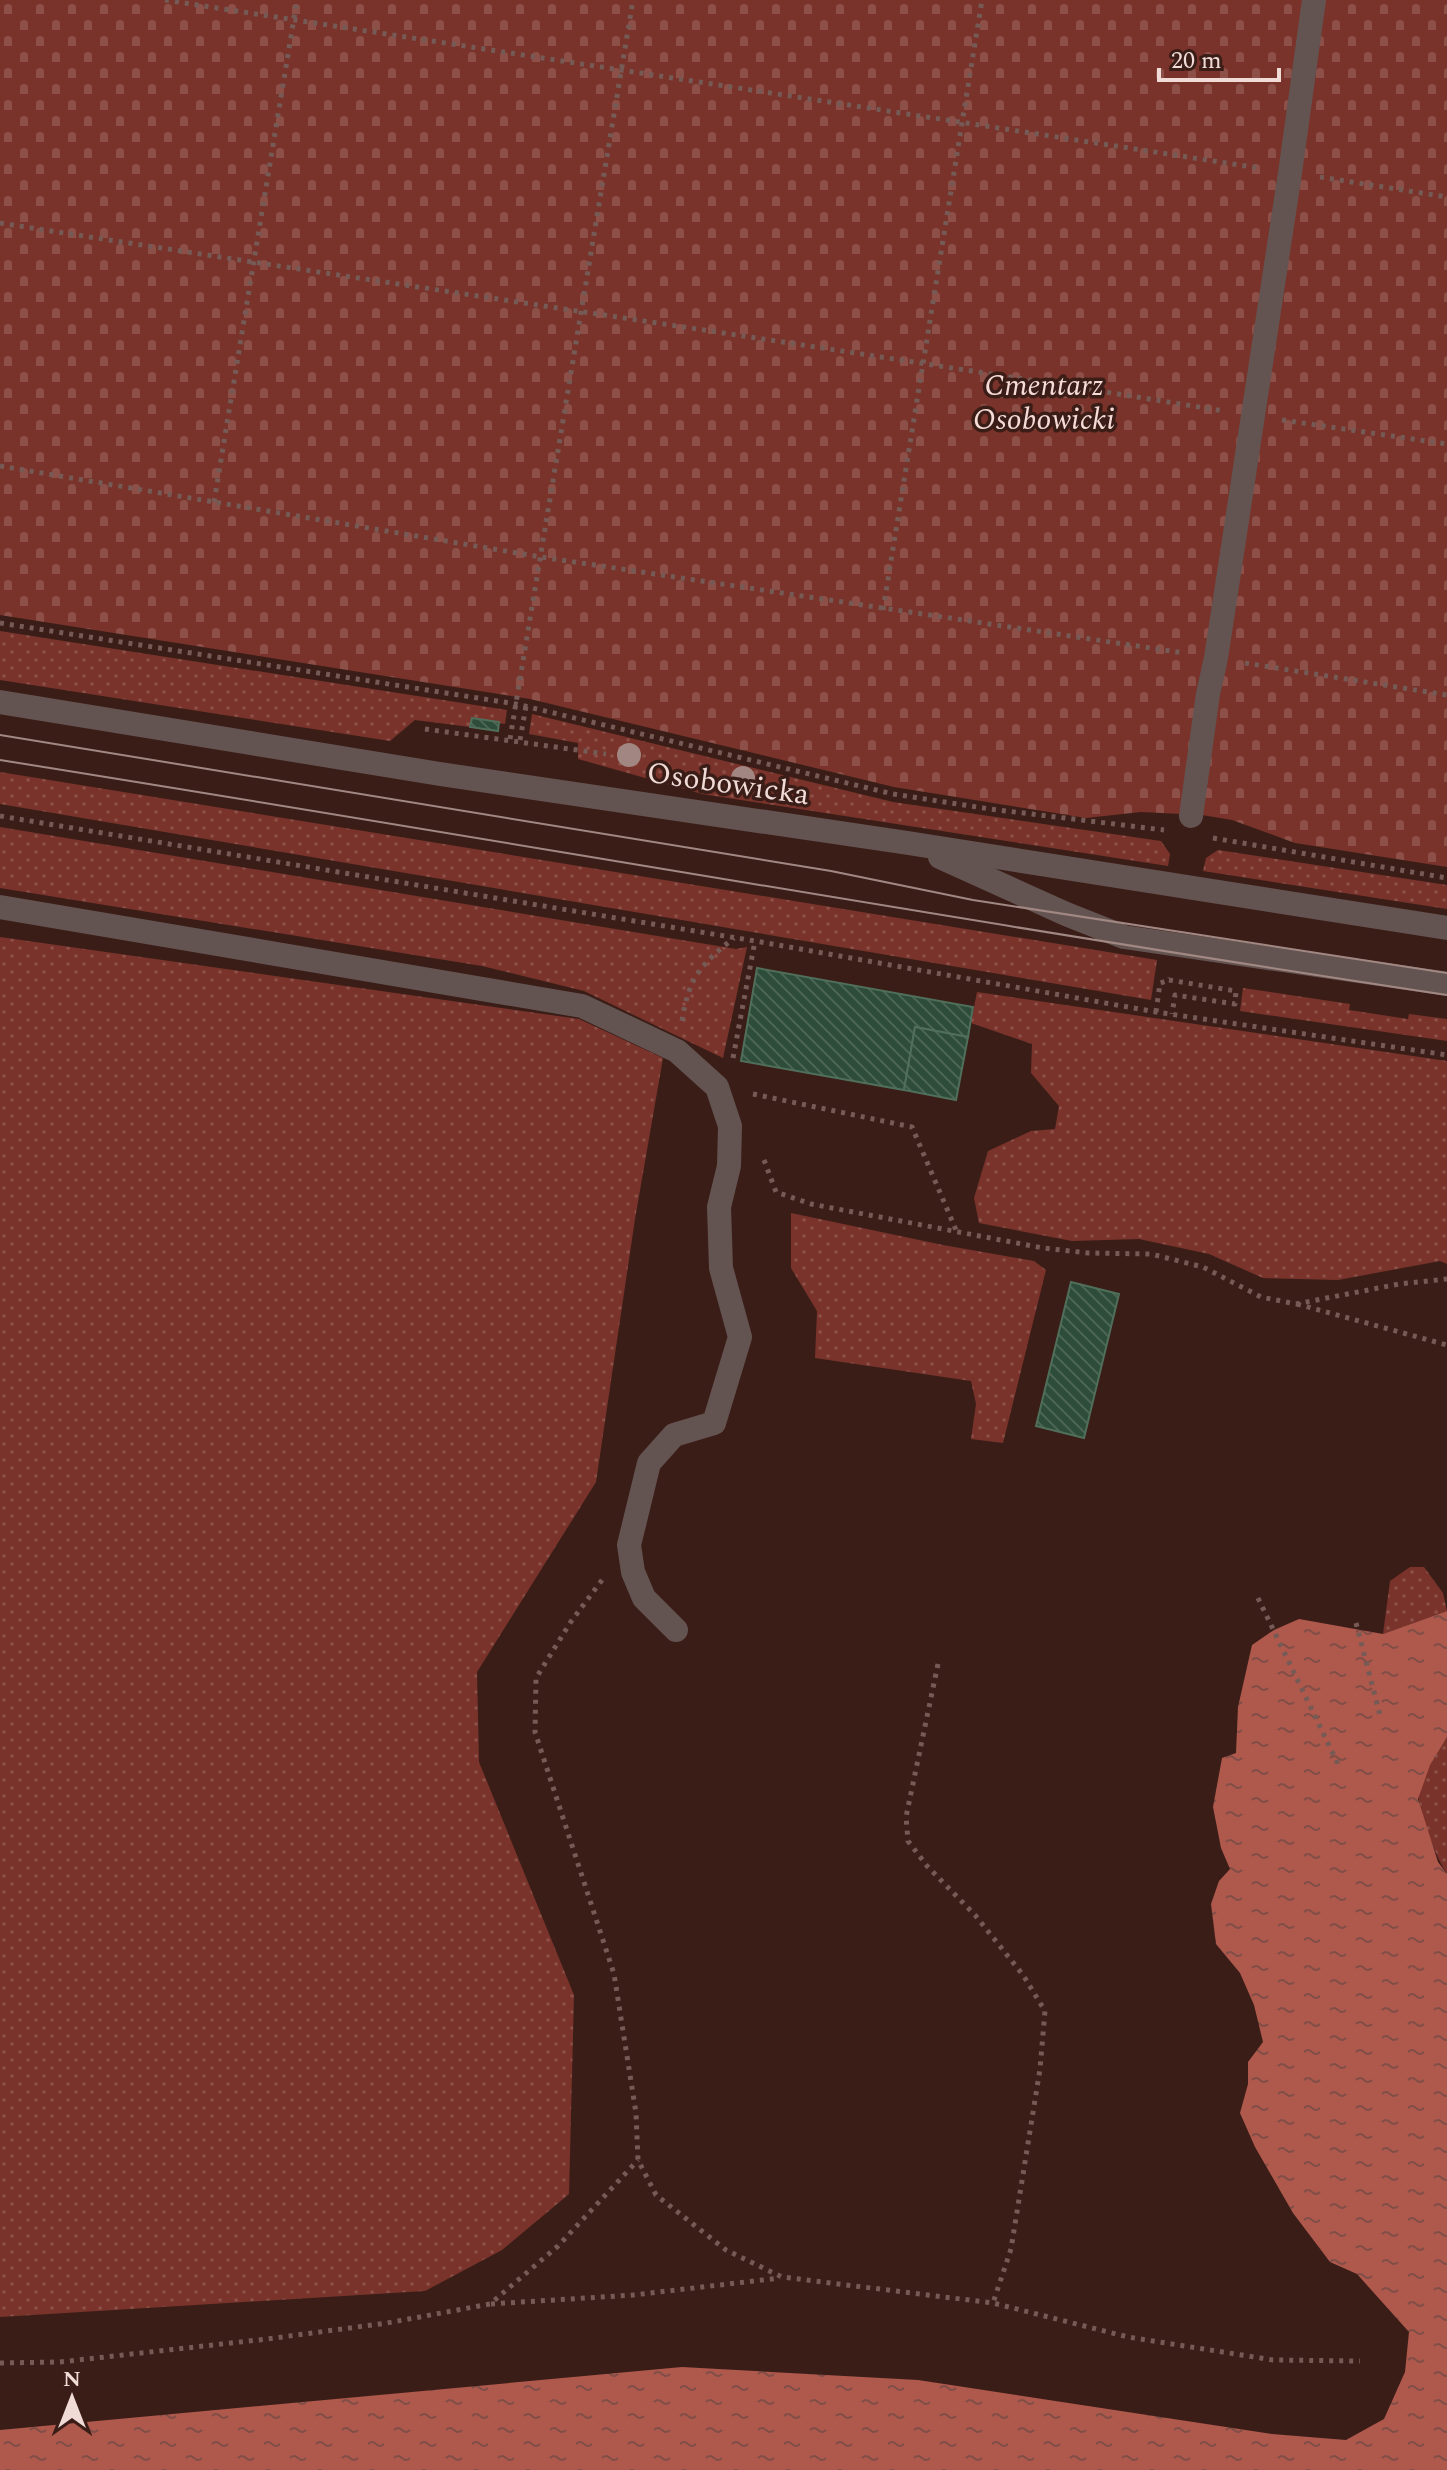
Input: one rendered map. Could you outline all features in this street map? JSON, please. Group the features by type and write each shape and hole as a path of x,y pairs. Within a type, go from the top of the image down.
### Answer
{"street":[{"path":"1189,828 1314,0"},
{"name":"Osobowicka","path":"0,702 440,774 908,843 1447,928"},
{"path":"908,843 1124,937 1447,984"},
{"path":"0,907 582,1006 677,1051 717,1087 730,1126 729,1166 719,1207 721,1268 740,1337 714,1423 674,1435 649,1463 629,1545 633,1572 644,1598 676,1630"}],"path":[{"path":"165,0 1447,197"},
{"path":"214,502 297,0"},
{"path":"510,739 633,0"},
{"path":"883,610 982,0"},
{"path":"0,223 1447,444"},
{"path":"0,466 541,557 1447,695"},
{"path":"0,623 516,704 893,794 990,809 1189,828 1280,851 1447,878"},
{"path":"520,740 526,706"},
{"path":"425,729 606,754"},
{"path":"0,816 735,937 1156,1012 1447,1055"},
{"path":"677,1051 683,1013 695,974 703,963 735,937"},
{"path":"755,941 732,1062 717,1087 912,1127 956,1231"},
{"path":"1169,980 1236,991 1235,1004 1175,995 1172,1014"},
{"path":"1156,1012 1160,983"},
{"path":"730,1126 759,1148 776,1192 811,1204 1043,1248 1088,1253 1151,1254 1203,1267 1261,1297 1447,1345"},
{"path":"1296,1304 1399,1284 1447,1279"},
{"path":"629,1545 570,1623 536,1678 535,1732 614,1974 636,2113 638,2160 656,2195 726,2250 782,2277"},
{"path":"1258,1598 1338,1764"},
{"path":"1356,1623 1381,1719"},
{"path":"938,1664 906,1817 908,1841 1014,1963 1045,2011 1040,2069 1011,2249 993,2303"},
{"path":"490,2304 558,2246 638,2160"},
{"path":"0,2363 60,2362 387,2323 490,2304 633,2295 782,2277 993,2303 1128,2337 1273,2360 1360,2361"}],"green space":[{"name":"Cmentarz Osobowicki","path":"0,0 1447,0 1447,867 1295,843 1232,820 1202,815 1141,812 1086,818 894,787 530,699 0,615"},
{"path":"0,631 507,710 505,724 472,718 470,727 415,720 390,741 0,680"},
{"path":"532,714 893,802 1161,841 1170,854 1168,866 702,794 578,759 578,743 529,734"},
{"path":"0,772 1157,960 1151,1000 0,804"},
{"path":"0,827 736,949 747,947 723,1058 584,991 482,966 0,888"},
{"path":"1218,850 1447,885 1447,909 1203,871 1206,858"},
{"path":"0,937 579,1019 663,1058 635,1219 596,1482 477,1672 479,1762 574,1995 569,2194 502,2250 425,2291 0,2317"},
{"path":"1243,988 1350,1004 1349,1010 1408,1019 1409,1014 1447,1019 1447,1041 1240,1011"},
{"path":"977,992 1447,1061 1447,1264 1440,1261 1338,1280 1263,1278 1209,1254 1139,1239 1072,1241 979,1223 974,1198 988,1151 1031,1131 1055,1129 1059,1106 1031,1073 1032,1044 971,1023"},
{"path":"791,1213 1034,1261 1046,1270 1003,1443 971,1439 976,1404 971,1381 815,1358 817,1311 791,1268"},
{"path":"1410,1567 1424,1567 1443,1593 1447,1611 1383,1634 1390,1581"},
{"path":"1447,1737 1447,1874 1429,1836 1419,1796 1430,1765"}],"water":[{"path":"1447,1611 1447,1737 1430,1765 1418,1799 1438,1862 1447,1874 1447,2470 0,2470 0,2430 682,2367 918,2380 1272,2434 1346,2440 1384,2419 1405,2372 1409,2332 1357,2274 1330,2262 1293,2213 1255,2147 1240,2113 1248,2084 1248,2062 1263,2042 1254,2005 1240,1973 1216,1944 1211,1904 1219,1881 1230,1869 1221,1848 1213,1807 1222,1758 1236,1753 1238,1707 1252,1645 1274,1630 1299,1619 1383,1634"}],"building":[{"path":"472,718 499,722 498,731 470,727"},
{"path":"757,968 973,1007 968,1037 915,1027 904,1090 741,1061"},
{"path":"915,1027 968,1037 956,1100 904,1090"},
{"path":"1071,1282 1119,1294 1084,1438 1036,1426"}],"tram line":[{"path":"0,735 831,871 973,900 1447,973"},
{"path":"0,760 1447,995"}]}
